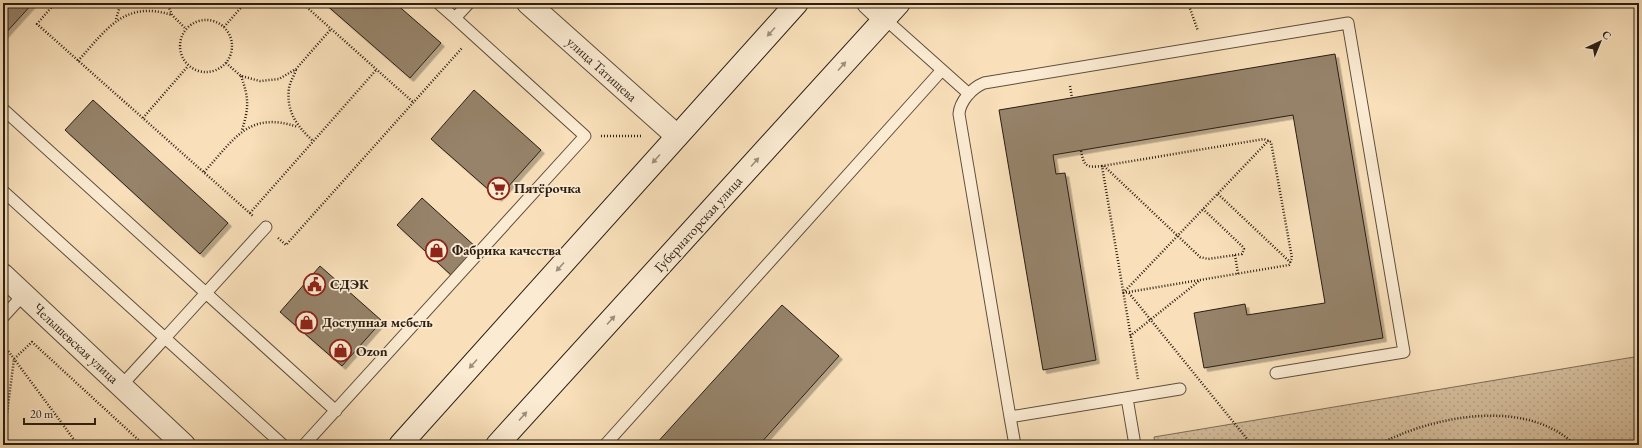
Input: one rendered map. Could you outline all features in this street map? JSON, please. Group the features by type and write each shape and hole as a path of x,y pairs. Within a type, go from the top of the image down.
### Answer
{"street":[{"name":"улица Татищева","path":"528,3 677,136"},
{"path":"400,445 797,3"},
{"path":"868,3 892,11"},
{"name":"Губернаторская улица","path":"497,445 892,11"},
{"name":"Челышевская улица","path":"3,275 184,445"}],"lane":[{"path":"304,445 584,136 438,3"},
{"path":"455,18 469,3"},
{"path":"892,11 942,70 969,94"},
{"path":"1015,445 959,114 961,104 969,94 984,83 1348,23 1404,352 1276,373"},
{"path":"605,445 942,70"},
{"path":"3,109 336,410"},
{"path":"3,192 283,445"},
{"path":"121,386 266,227"},
{"path":"3,317 24,294"},
{"path":"1010,417 1180,389"},
{"path":"1127,398 1135,445"}],"path":[{"path":"55,3 37,24 286,245 473,35"},
{"path":"116,19 121,3"},
{"path":"167,3 172,15 186,29"},
{"path":"224,27 245,3"},
{"path":"302,3 414,102"},
{"path":"1188,3 1203,47"},
{"path":"78,61 116,19 129,13 144,10 158,10 172,15"},
{"path":"205,20 215,22 224,27 230,35 232,45 231,55 226,63 218,70 208,72 198,71 188,66 182,58 180,48 181,38 186,29 194,22 205,20"},
{"path":"226,63 241,76 260,81 279,79 296,69 331,29"},
{"path":"143,118 188,66"},
{"path":"296,69 289,88 290,108 298,127"},
{"path":"250,213 377,69"},
{"path":"241,76 247,94 248,113 242,131"},
{"path":"204,172 242,131 255,124 269,121 284,122 298,127 313,141"},
{"path":"584,136 677,136"},
{"path":"1081,151 1083,161 1086,165 1092,167 1264,139 1269,140 1273,146 1292,258 1290,263 1286,266 1123,293"},
{"path":"1123,293 1269,140"},
{"path":"1102,166 1196,255 1202,258 1242,254 1244,249 1242,246 1203,209"},
{"path":"1102,166 1138,379"},
{"path":"1218,194 1290,263"},
{"path":"1235,255 1238,274"},
{"path":"1130,336 1199,280"},
{"path":"1129,292 1252,445"},
{"path":"3,445 14,360 32,342 144,445"},
{"path":"3,344 78,445"},
{"path":"1378,445 1396,436 1429,424 1464,417 1499,416 1534,421 1567,437 1575,445"}],"shaded area":[{"path":"1634,357 1639,385 1639,445 1155,445 1154,437"}],"building":[{"path":"3,3 33,3 3,36"},
{"path":"324,3 395,3 441,43 410,78"},
{"path":"1335,54 1383,338 1204,368 1194,313 1245,304 1247,315 1325,303 1293,115 1053,155 1056,174 1065,173 1096,360 1043,370 999,110"},
{"path":"474,90 541,150 498,198 431,139"},
{"path":"93,100 228,223 200,254 65,130"},
{"path":"422,198 478,249 452,276 397,225"},
{"path":"320,266 382,321 342,366 280,312"},
{"path":"782,305 839,356 759,445 655,445"}],"place":[{"name":"Пятёрочка","path":"498,188"},
{"name":"Фабрика качества","path":"437,250"},
{"name":"СДЭК","path":"315,284"},
{"name":"Доступная мебель","path":"306,322"},
{"name":"Ozon","path":"341,351"}]}
